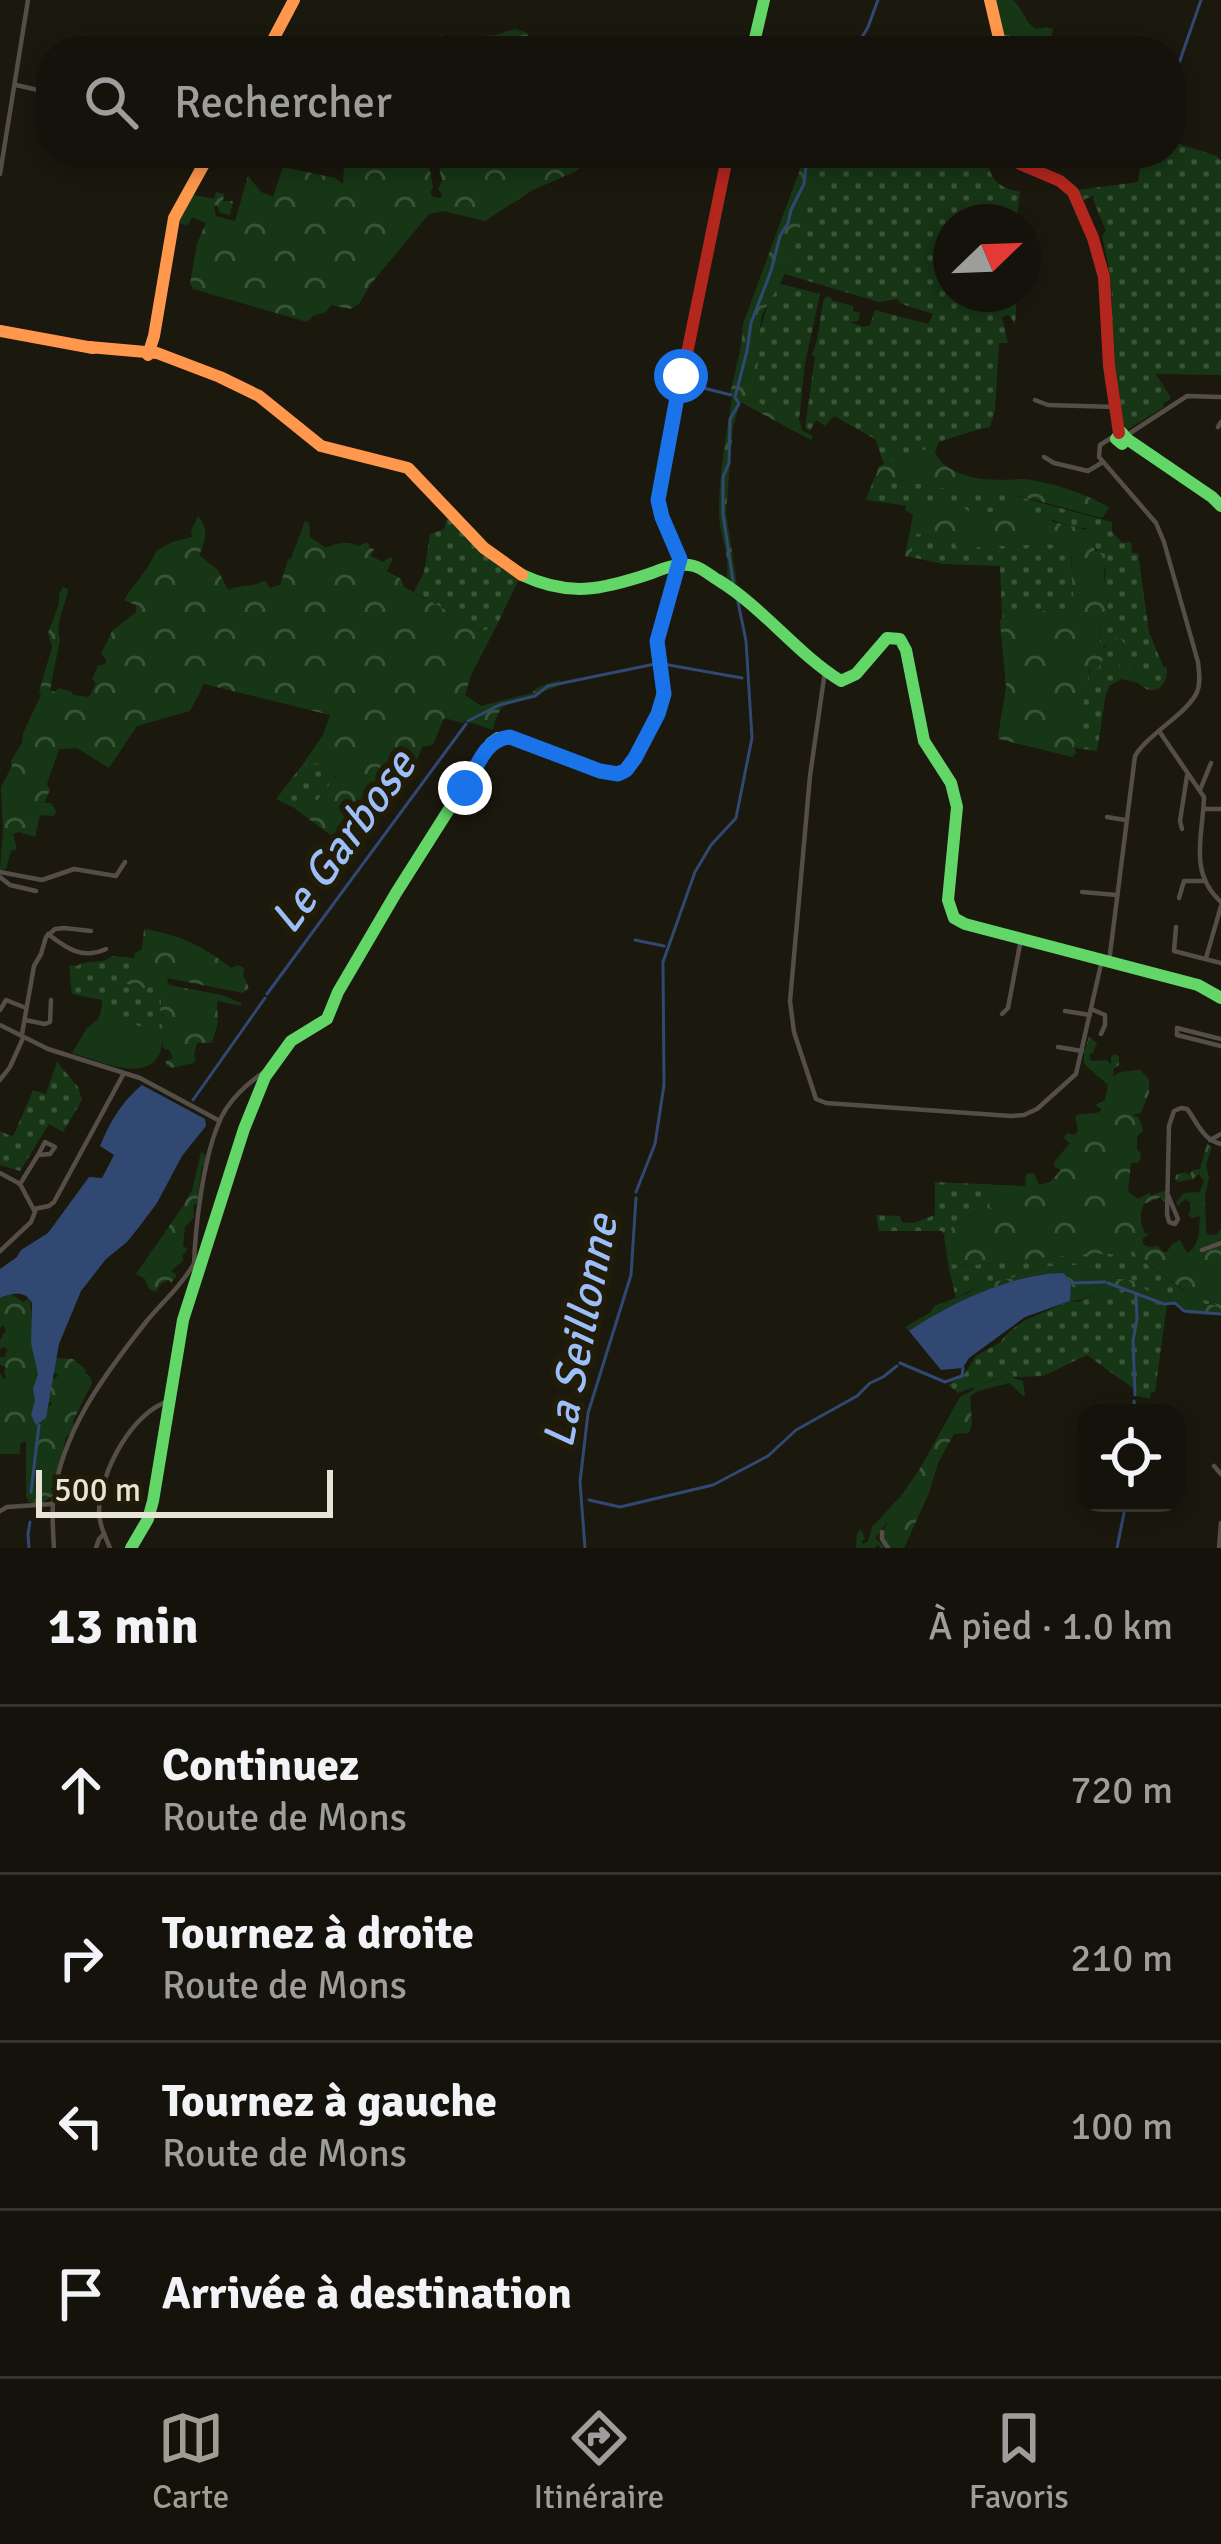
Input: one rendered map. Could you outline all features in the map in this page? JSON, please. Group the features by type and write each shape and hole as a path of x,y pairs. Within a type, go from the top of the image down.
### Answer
{"street":[{"path":"0,174 28,0"},
{"path":"275,36 294,0"},
{"path":"756,36 764,0"},
{"path":"990,0 998,36"},
{"path":"14,85 36,90"},
{"path":"152,354 174,218 201,168"},
{"path":"54,1548 53,1504 69,1441 92,1395 148,1319 196,1267 196,1227 216,1119 261,1079 295,1037 327,1018 401,884 491,742 510,737 613,775 629,767 661,706 664,688 657,641 679,556 659,511 658,495 725,168"},
{"path":"1028,168 1066,186 1080,206 1105,277 1109,367 1121,439 1221,506"},
{"path":"0,331 152,354 259,396 327,448 409,468 497,559 553,587 589,590 679,564 695,566 743,595 836,679 848,680 886,638 894,636 902,641 924,741 951,783 956,800 950,915 965,924 1198,985 1221,998"},
{"path":"825,671 810,776 790,1000 792,1027 812,1091 819,1101 1024,1115 1069,1082 1078,1067 1105,961 1135,756 1196,695 1200,681 1159,530 1098,450 1186,396 1221,397"},
{"path":"1035,400 1048,405 1115,407"},
{"path":"1044,457 1088,471 1103,462"},
{"path":"1159,730 1205,800 1200,833 1203,881 1221,904 1206,959"},
{"path":"1200,790 1211,763"},
{"path":"1182,830 1189,774"},
{"path":"1204,809 1221,809"},
{"path":"1107,817 1126,820"},
{"path":"0,875 42,880 74,869 116,876 125,862"},
{"path":"0,875 10,885 36,891"},
{"path":"1179,898 1184,881 1203,881"},
{"path":"1082,892 1117,895"},
{"path":"1177,927 1174,951 1221,964"},
{"path":"1,1077 22,1037 34,963 48,934 64,928 91,931"},
{"path":"48,934 77,952 93,954 106,949"},
{"path":"1002,1014 1008,1008 1022,939"},
{"path":"0,1012 8,1000 26,1008"},
{"path":"26,1020 50,1022 51,1000"},
{"path":"0,1012 8,1002"},
{"path":"1065,1011 1105,1015 1101,1034"},
{"path":"0,1025 56,1052 140,1078 216,1119"},
{"path":"1180,1027 1221,1042 1177,1035 1175,1030 1180,1027"},
{"path":"1058,1047 1082,1052"},
{"path":"34,1209 54,1202 124,1072"},
{"path":"131,1548 153,1501 180,1330 196,1267 261,1079"},
{"path":"1168,1195 1169,1126 1174,1111 1189,1111 1198,1128 1221,1144"},
{"path":"1210,1140 1221,1134"},
{"path":"20,1184 38,1155"},
{"path":"0,1173 20,1184 34,1209 31,1222 0,1251"},
{"path":"1202,1250 1221,1243"},
{"path":"110,1548 99,1508 112,1461 131,1431 169,1401"},
{"path":"1214,1466 1221,1474"},
{"path":"0,1511 53,1504"},
{"path":"1219,1548 1221,1523"},
{"path":"882,1532 889,1548"},
{"path":"96,1548 104,1534"}],"green space":[{"path":"993,0 1013,0 1036,29 1053,29 1052,36 1001,36"},
{"path":"515,29 528,33 480,36"},
{"path":"1185,146 1221,161 1221,375 1156,374 1171,398 1127,430 1113,378 1111,285 1102,236 1106,231 1095,195 1083,200 1078,190 1138,182 1140,168 1185,168"},
{"path":"283,168 335,178 343,184 344,168 430,168 430,193 440,198 439,168 580,168 533,190 485,221 443,211 429,214 359,304 350,309 331,305 307,322 193,289 197,243 206,223 192,217 188,225 177,219 194,195 214,199 216,192 224,194 223,201 233,201 230,215 220,213 217,205 216,216 235,221 248,176 261,192 273,197"},
{"path":"800,168 821,168 792,241 785,274 762,315 753,346 758,365 752,395 813,436 811,440 740,402 733,427 726,512 737,585 726,580 719,513 730,394 743,324"},
{"path":"822,168 989,168 995,180 1020,192 1018,204 933,204 933,312 1016,312 1015,325 1010,316 1002,318 1008,343 999,343 990,427 884,464 875,439 834,416 825,426 816,420 810,431 805,428 812,354 824,298 853,306 860,313 858,321 850,322 864,327 870,325 875,310 928,324 933,314 897,299 879,302 785,274"},
{"path":"776,286 820,294 805,363 801,425 752,395 758,365 753,346"},
{"path":"939,441 935,452 941,462 960,474 1040,481 1109,508 1102,518 1021,497 876,476 879,466"},
{"path":"875,476 976,494 1012,495 1112,522 1112,532 1122,543 1131,542 1132,553 1138,553 1149,632 1167,668 1162,685 1149,690 1138,683 1128,655 1116,645 1100,642 1099,622 1109,602 1106,569 1086,528 1013,507 974,516 964,508 866,500"},
{"path":"906,506 964,508 974,516 1013,507 1092,531 1095,551 1105,554 1109,602 1099,622 1100,642 1119,637 1132,652 1138,683 1122,679 1116,652 1103,647 1099,668 1090,669 1072,757 998,736 1006,687 1002,617 1075,610 1072,551 1065,545 1043,544 957,548 954,542 917,533 910,557 905,556 913,515"},
{"path":"198,516 205,535 199,555 218,570 228,590 265,580 270,588 280,585 305,521 310,537 326,548 368,542 374,549 371,556 383,562 393,559 387,571 401,579 404,587 484,631 494,631 465,695 481,706 532,693 559,680 561,685 502,707 493,730 444,718 433,745 422,747 409,780 353,848 351,839 337,840 294,808 317,801 339,772 331,765 303,764 330,715 204,684 190,711 137,726 109,768 77,748 59,749 44,803 51,803 57,812 40,815 35,837 13,834 17,849 11,851 6,869 0,870 1,787 41,695 52,647 48,633 59,594 63,587 68,589 50,690 89,697 98,666 105,664 101,654 112,631 136,612 136,605 124,600 156,551 192,537"},
{"path":"448,516 479,548 520,577 494,631 484,631 414,592 424,572 430,534 444,529"},
{"path":"916,533 955,542 957,548 1065,545 1072,551 1076,610 1002,617 1000,566 943,564 910,557"},
{"path":"1107,645 1119,656 1122,679 1106,693 1097,751 1076,748 1085,688"},
{"path":"303,764 331,765 339,772 317,801 294,808 276,799"},
{"path":"144,929 190,942 231,968 244,968 249,988 243,993 167,978 169,985 241,1003 217,1001 212,1043 197,1043 193,1063 166,1065 173,1058 163,1048 157,986 119,982 116,974 122,969 132,971"},
{"path":"112,956 135,958 132,971 145,980 140,975 144,970 160,980 163,1036 101,1011 102,1000 72,994 69,965"},
{"path":"101,1011 163,1036 160,1053 152,1063 129,1068 72,1053"},
{"path":"1089,1037 1097,1043 1089,1055 1091,1061 1107,1060 1111,1065 1114,1054 1119,1056 1119,1065 1113,1076 1140,1070 1149,1079 1141,1113 1132,1115 1139,1117 1143,1131 1137,1136 1141,1154 1139,1163 1131,1163 1128,1191 1138,1199 1163,1191 1166,1202 1161,1197 1144,1204 1141,1222 1149,1234 1142,1240 1144,1245 1167,1252 1180,1240 1187,1253 1194,1247 1200,1216 1187,1214 1190,1202 1185,1199 1178,1206 1176,1202 1184,1193 1200,1192 1204,1181 1199,1174 1193,1179 1175,1179 1200,1169 1207,1144 1212,1147 1206,1164 1206,1230 1216,1235 1221,1229 1221,1315 1189,1314 1175,1305 1136,1299 1120,1290 1070,1301 1071,1283 1064,1273 1025,1278 984,1291 909,1331 905,1327 934,1306 980,1285 1039,1267 1080,1265 1098,1272 1109,1268 1113,1278 1136,1281 1146,1290 1217,1306 1181,1294 1184,1290 1133,1249 948,1264 944,1234 979,1211 985,1216 996,1214 989,1206 999,1198 1001,1185 1025,1186 1026,1174 1034,1173 1039,1185 1050,1182 1061,1170 1054,1162 1070,1143 1064,1138 1078,1131 1075,1116 1100,1112 1095,1105 1105,1100 1108,1085 1084,1064"},
{"path":"57,1062 78,1087 82,1100 63,1132 49,1124 20,1171 0,1165 0,1131 14,1135 33,1090 46,1094"},
{"path":"201,1152 208,1156 202,1166 194,1217 185,1227 183,1246 188,1249 171,1271 176,1277 155,1292 136,1274 192,1190"},
{"path":"935,1182 1001,1185 996,1214 985,1217 978,1211 944,1234 879,1231 876,1215 900,1216 902,1222 913,1223 935,1215"},
{"path":"1133,1249 1184,1291 1218,1307 1161,1296 1136,1281 1080,1265 1039,1267 980,1285 956,1298 948,1264 1115,1254"},
{"path":"1112,1288 1167,1305 1155,1392 1150,1399 1137,1396 1087,1355 1043,1376 1013,1377 1011,1373 958,1393 948,1385 963,1376 976,1356 1025,1320"},
{"path":"12,1294 23,1302 29,1298 44,1408 52,1405 45,1404 48,1382 58,1374 51,1373 55,1358 73,1359 92,1383 66,1437 53,1495 40,1505 26,1496 26,1441 20,1444 20,1454 0,1454 0,1373 6,1379 6,1367 0,1365 0,1357 8,1350 0,1349 6,1330 3,1325 0,1328 0,1298"},
{"path":"1012,1372 1023,1381 1025,1395 1009,1383 970,1396 969,1433 954,1434 904,1548 890,1548 883,1541 888,1521 875,1538 882,1548 856,1548 861,1529 863,1544 919,1470 960,1397 973,1390 974,1382 989,1382"}],"water":[{"path":"142,1085 205,1119 206,1126 139,1227 81,1291 59,1344 46,1418 36,1425 31,1415 38,1374 31,1343 32,1303 22,1294 0,1298 0,1269 48,1233 89,1177 102,1178 114,1155 100,1146 117,1112"},
{"path":"1064,1273 1071,1283 1070,1301 1025,1317 969,1358 963,1368 941,1370 909,1331 983,1292 1024,1278"}],"waterway":[{"name":"La Seillonne","path":"863,36 878,0"},
{"path":"1185,46 1201,0"},
{"name":"La Seillonne","path":"734,588 723,514 730,419 739,404 735,397 751,323 806,168"},
{"path":"684,383 731,395"},
{"name":"La Seillonne","path":"636,1192 655,1144 664,1085 663,962 695,872 736,818 752,738 746,641 737,597"},
{"name":"Le Garbose","path":"468,721 499,705 535,696 548,686 655,664"},
{"name":"Le Garbose","path":"663,664 742,678"},
{"name":"Le Garbose","path":"267,994 466,724"},
{"path":"635,940 664,946"},
{"name":"Le Garbose","path":"193,1100 265,998"},
{"name":"La Seillonne","path":"585,1548 580,1482 588,1413 631,1275 636,1198"},
{"path":"1071,1283 1105,1282"},
{"path":"1108,1283 1164,1304 1175,1303 1184,1311 1221,1314"},
{"path":"1135,1395 1136,1296"},
{"path":"900,1363 945,1382 962,1376 963,1368"},
{"path":"589,1500 620,1507 713,1485 768,1456 796,1430 857,1396 897,1366"},
{"path":"31,1492 39,1425"},
{"path":"1117,1548 1124,1512"},
{"path":"29,1548 30,1522"}],"traffic: fast":[{"path":"756,36 764,0"},
{"path":"1121,432 1127,439 1122,444 1116,439 1121,432"},
{"path":"1127,439 1221,506"},
{"path":"522,575 585,589 671,567 694,566 735,591 841,681 856,674 887,638 900,639 924,741 951,783 957,807 948,900 954,918 1198,985 1221,998"},
{"path":"131,1548 153,1501 183,1320 265,1077 291,1041 327,1019 396,893 491,743 510,738 606,773 623,771 634,758"}],"traffic: slow":[{"path":"275,36 294,0"},
{"path":"990,0 998,36"},
{"path":"148,355 174,218 202,168"},
{"path":"0,331 93,348"},
{"path":"89,347 157,353 259,396 321,446 408,468 484,548 522,575"}],"traffic: jam":[{"path":"634,758 658,714 663,694 657,645 680,559 659,511 658,495 725,168"},
{"path":"1029,168 1073,192 1093,238 1104,277 1119,433"}],"route":[{"path":"465,788 488,746 498,738 510,737 613,775 629,767 651,728 664,694 657,640 680,562 658,500 681,376"}]}
